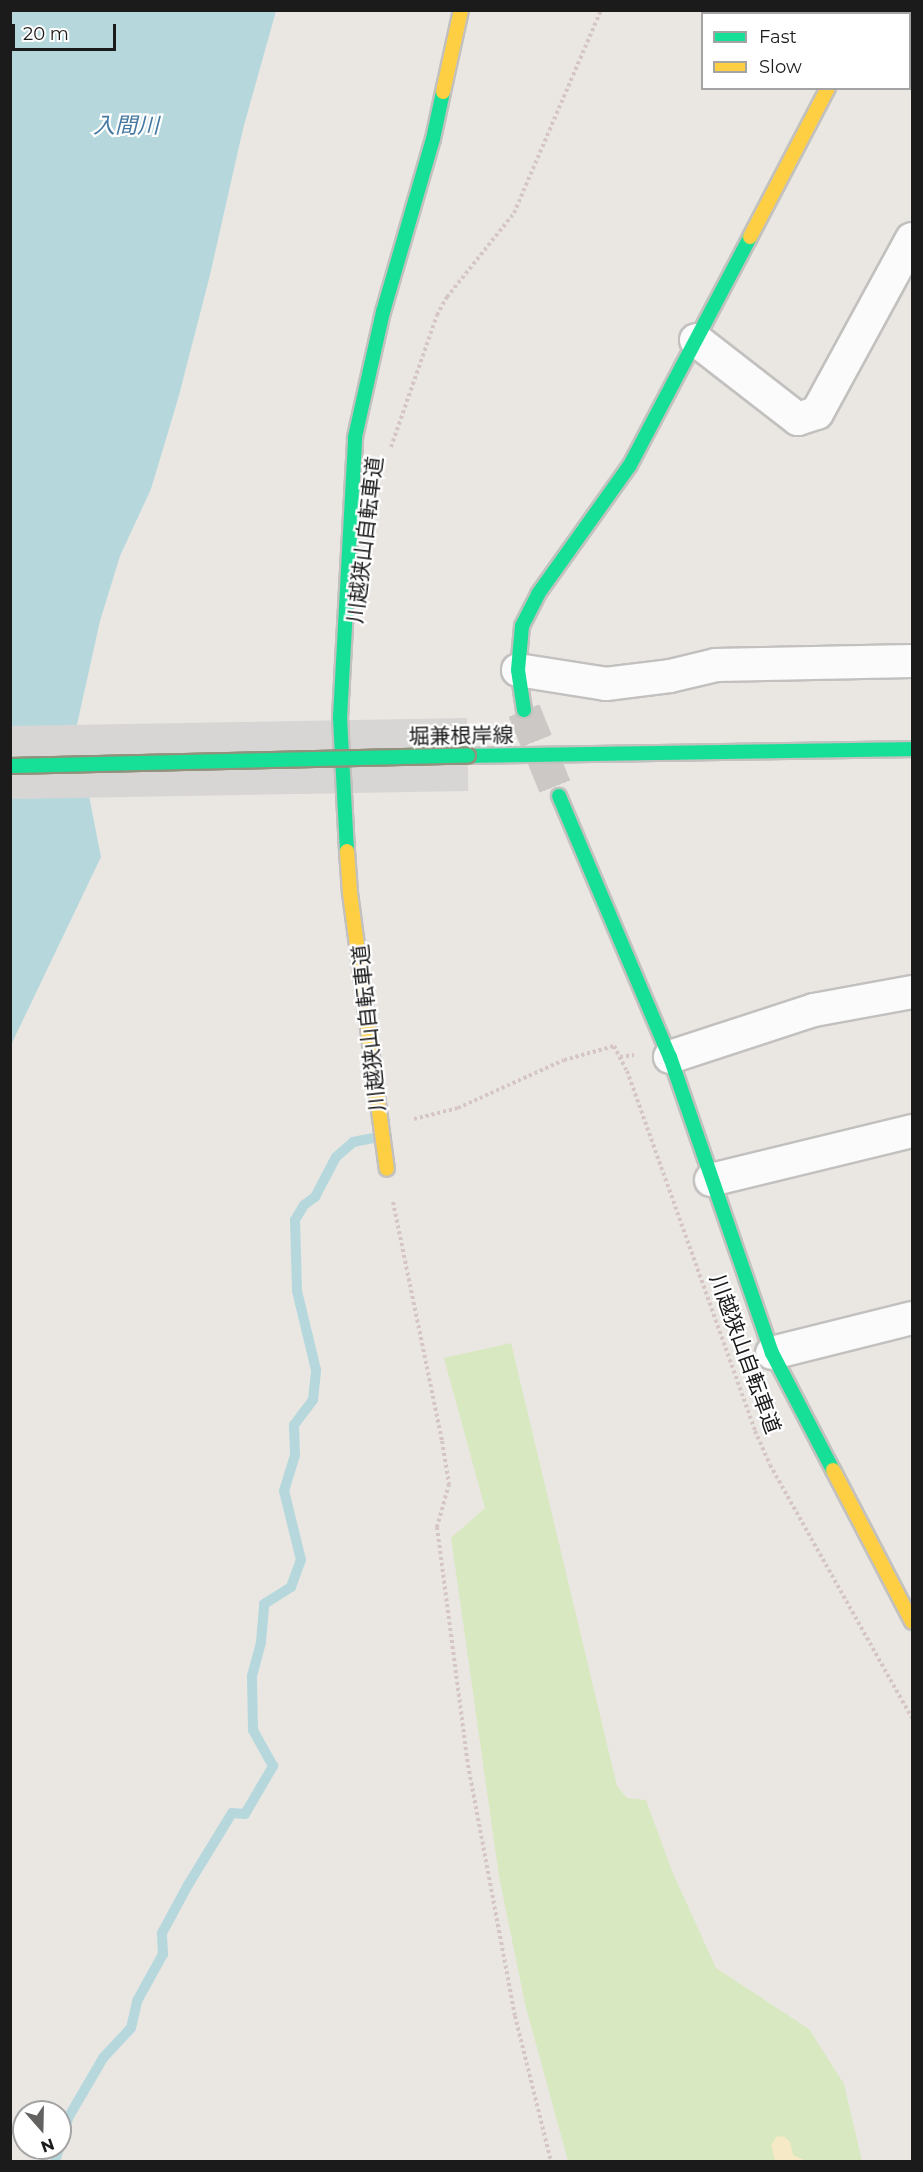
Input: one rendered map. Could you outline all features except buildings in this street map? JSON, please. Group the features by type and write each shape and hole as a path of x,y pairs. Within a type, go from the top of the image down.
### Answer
{"street":[{"path":"387,1169 350,893 344,811 340,718 351,498 355,437 383,312 433,139 461,10"},
{"path":"524,710 518,670 522,626 538,594 630,465 827,90"},
{"path":"696,340 798,419 817,413 912,238"},
{"path":"518,670 606,684 670,676 716,665 912,661"},
{"name":"堀兼根岸線","path":"10,766 912,749"},
{"path":"559,796 670,1057 772,1353 912,1622"},
{"path":"670,1057 814,1010 912,992"},
{"path":"711,1180 912,1131"},
{"path":"772,1353 912,1318"}],"path":[{"name":"川越狭山自転車道","path":"391,454 392,442 437,315 447,297 514,213 601,10"},
{"name":"川越狭山自転車道","path":"405,1121 458,1108 564,1060 614,1046 627,1071 766,1456 912,1718"},
{"path":"387,1169 442,1440 448,1484 437,1527 468,1765 515,2016 551,2162"}],"green space":[{"path":"511,1343 617,1786 627,1798 646,1800 672,1871 716,1968 809,2029 844,2084 862,2161 568,2161 525,2004 499,1876 451,1538 485,1508 444,1358"}],"sand":[{"path":"777,2136 785,2137 790,2142 793,2155 806,2161 775,2161 771,2145"}],"water":[{"name":"入間川","path":"11,11 276,11 243,129 210,275 178,399 151,489 120,556 100,621 76,729 101,857 11,1045"}],"pier":[{"path":"467,718 468,791 11,799 10,726"}],"waterway":[{"path":"72,2111 103,2058 131,2028 137,2001 163,1954 162,1933 188,1885 232,1813 245,1814 273,1766 253,1730 252,1676 261,1642 264,1604 291,1587 301,1560 284,1491 295,1455 294,1425 313,1400 316,1370 297,1291 295,1220 304,1205 315,1197 336,1157 353,1142 374,1138"}],"tunnel":[{"path":"524,710 559,796"}],"traffic: fast":[{"path":"347,851 340,718 355,437 383,312 433,139 443,92"},
{"path":"524,710 518,670 522,626 538,594 630,465 750,237"},
{"path":"468,756 912,749"},
{"path":"10,766 468,756"},
{"path":"559,796 670,1057 772,1353 833,1470"}],"traffic: slow":[{"path":"443,92 461,10"},
{"path":"750,237 827,90"},
{"path":"347,851 350,893 387,1169"},
{"path":"833,1470 912,1622"}]}
